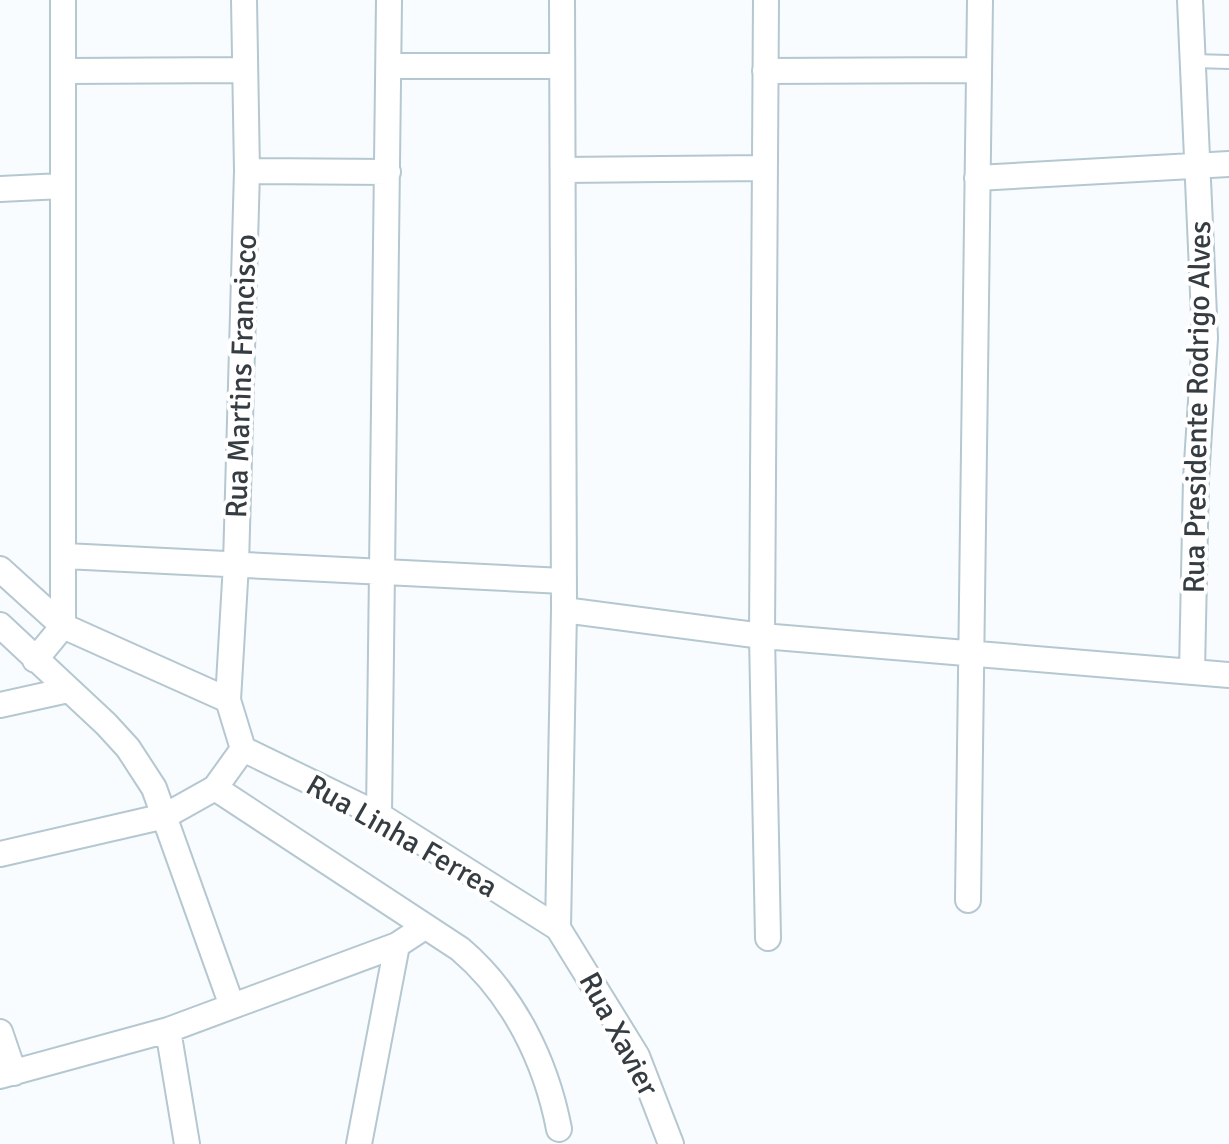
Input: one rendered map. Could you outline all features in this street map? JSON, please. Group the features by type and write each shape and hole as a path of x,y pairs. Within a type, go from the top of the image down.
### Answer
{"street":[{"path":"35,660 63,626 62,186 66,71 63,0"},
{"name":"Rua Martins Francisco","path":"243,749 228,700 236,564 247,171 244,0"},
{"path":"379,815 389,0"},
{"path":"558,928 564,610 562,0"},
{"path":"766,0 762,636 768,938"},
{"path":"968,900 980,0"},
{"name":"Rua Presidente Rodrigo Alves","path":"1190,0 1200,167 1217,336 1196,479 1192,671"},
{"path":"389,66 562,66"},
{"path":"66,71 245,70"},
{"path":"765,71 978,70"},
{"path":"977,178 1229,164"},
{"path":"563,170 763,168"},
{"path":"247,171 388,172"},
{"path":"0,189 62,186"},
{"path":"65,556 563,581"},
{"path":"0,569 63,626 228,700"},
{"path":"564,610 762,636 971,656 1229,675"},
{"path":"0,625 128,748 154,788 232,1006"},
{"path":"0,705 68,690"},
{"path":"0,854 165,816 215,788 243,749"},
{"name":"Rua Linha Ferrea","path":"243,749 379,815 558,928"},
{"path":"215,788 476,963 506,1000 537,1055 553,1097 559,1129"},
{"path":"0,1032 7,1075 168,1030 397,945 423,928"},
{"name":"Rua Xavier","path":"558,928 637,1056 671,1144"},
{"path":"359,1144 397,945"},
{"path":"168,1030 187,1144"}],"lane":[{"path":"1194,61 1229,62"}]}
